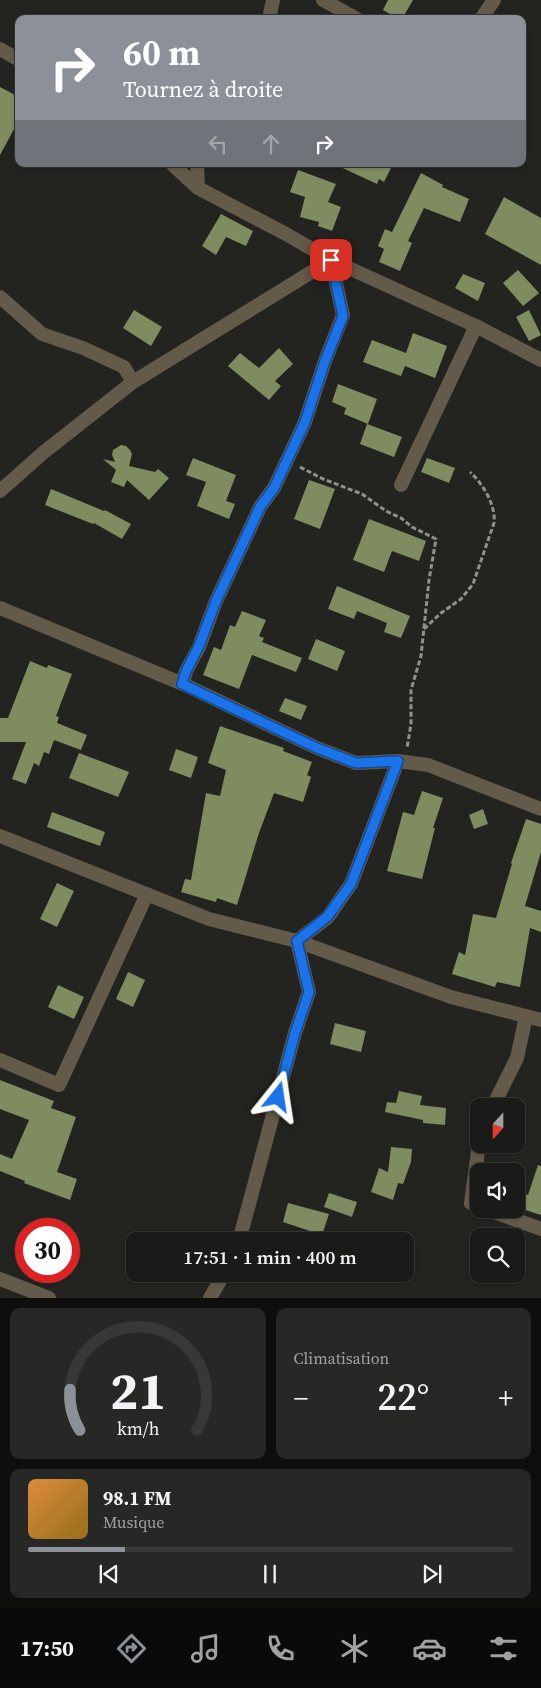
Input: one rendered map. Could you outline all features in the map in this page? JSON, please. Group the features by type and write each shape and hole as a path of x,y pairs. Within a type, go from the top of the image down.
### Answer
{"street":[{"path":"270,15 273,0"},
{"path":"323,0 350,15"},
{"path":"484,15 494,0"},
{"path":"0,49 15,58"},
{"path":"175,167 198,188 331,260 476,326 541,360"},
{"path":"198,167 198,188"},
{"path":"0,491 44,452 132,382 331,260"},
{"path":"182,684 216,601 260,507 274,488 305,422 325,361 343,316 331,260"},
{"path":"0,297 42,334 83,348 124,367 132,382"},
{"path":"401,484 476,326"},
{"path":"0,608 182,684 317,748 356,763 398,761 428,765 541,810"},
{"path":"297,941 328,916 351,884 398,761"},
{"path":"0,836 209,918 297,941 452,997 541,1020"},
{"path":"0,1060 59,1085 147,894"},
{"path":"241,1232 295,1033 309,992 297,941"},
{"path":"497,1098 517,1058 526,1016"},
{"path":"511,1218 541,1229"},
{"path":"0,1279 49,1298"},
{"path":"210,1298 219,1282"}],"path":[{"path":"294,444 299,449 295,460 298,465 323,479 362,494 412,527 436,539 429,580 421,656 411,690 411,724 408,746 398,761"},
{"path":"424,630 441,613 461,599 473,584 494,523 495,514 490,501 480,481 470,472"}],"building":[{"path":"388,0 413,0 404,15 392,15 383,10"},
{"path":"0,87 15,95 15,127 0,155"},
{"path":"340,167 392,167 384,182 379,179 377,184"},
{"path":"298,170 336,184 328,202 341,207 332,231 318,226 319,222 300,217 305,197 290,192"},
{"path":"421,173 443,185 442,187 469,199 460,222 424,208 408,241 412,243 400,271 379,262 384,249 378,246 385,229 392,232"},
{"path":"504,197 541,218 541,265 485,234"},
{"path":"221,214 253,231 246,246 226,237 216,255 202,246"},
{"path":"518,270 539,293 523,306 503,283"},
{"path":"463,274 485,283 478,301 455,288"},
{"path":"134,310 162,327 151,346 123,328"},
{"path":"529,310 541,335 529,341 516,317"},
{"path":"413,333 447,346 435,378 405,366 401,376 363,362 372,340 406,353"},
{"path":"279,348 293,364 275,381 281,386 269,400 228,366 240,353 259,368"},
{"path":"338,384 377,399 368,424 344,414 346,408 332,402"},
{"path":"367,424 402,437 394,457 360,444"},
{"path":"121,445 126,446 132,454 129,466 155,472 158,469 169,478 149,500 127,480 124,487 111,482 116,470 103,459 115,462 112,455 113,450"},
{"path":"193,458 236,475 226,501 235,504 229,519 197,506 206,482 186,475"},
{"path":"427,458 455,468 449,483 421,472"},
{"path":"309,480 335,489 320,529 294,519"},
{"path":"51,489 105,510 131,524 122,539 94,523 45,505"},
{"path":"369,519 426,541 419,561 392,551 384,572 353,560"},
{"path":"337,586 410,616 401,638 384,632 387,623 357,611 354,619 328,609"},
{"path":"242,611 266,620 259,636 264,638 262,642 302,658 296,672 252,655 239,689 203,675 214,647 221,650 230,625 235,627"},
{"path":"316,639 345,651 337,671 308,659"},
{"path":"30,661 47,668 48,665 72,674 56,716 59,717 57,723 87,735 81,750 54,740 49,754 44,752 39,766 34,763 26,784 12,779 26,742 0,742 0,718 8,718"},
{"path":"285,698 307,706 301,720 279,711"},
{"path":"220,726 284,748 283,751 312,762 307,775 311,777 303,802 274,793 259,833 237,905 217,898 216,902 181,892 185,879 191,880 206,793 220,796 226,770 208,763"},
{"path":"176,749 198,757 191,778 169,770"},
{"path":"79,753 129,772 118,797 69,778"},
{"path":"422,791 443,798 433,828 435,828 422,879 387,871 403,812 414,815"},
{"path":"483,809 488,824 474,829 469,815"},
{"path":"52,812 105,832 100,846 47,827"},
{"path":"526,819 541,824 541,852 525,906 541,911 541,932 530,928 520,987 497,982 495,987 452,974 459,952 465,955 473,914 496,918 511,863"},
{"path":"57,883 74,891 57,927 40,919"},
{"path":"128,972 145,980 133,1007 116,999"},
{"path":"58,985 84,997 74,1019 48,1007"},
{"path":"335,1023 366,1031 361,1052 330,1044"},
{"path":"0,1080 54,1101 51,1108 76,1117 57,1172 77,1179 70,1200 24,1183 25,1181 0,1171 0,1154 12,1159 29,1120 0,1109"},
{"path":"399,1091 422,1096 420,1105 446,1108 445,1125 423,1123 423,1120 385,1112 387,1102 396,1103"},
{"path":"391,1147 412,1149 411,1162 403,1184 398,1183 393,1200 371,1192 379,1168 388,1172"},
{"path":"538,1165 541,1166 541,1215 525,1210 525,1194 528,1195"},
{"path":"329,1193 357,1202 352,1217 324,1207"},
{"path":"288,1203 329,1214 323,1232 313,1232 283,1222"}],"route":[{"path":"278,1097 295,1033 309,992 297,941 328,916 351,884 368,844 378,811 398,761 356,763 317,748 182,684 216,601 260,507 274,488 305,422 325,361 343,316 331,260"}]}
